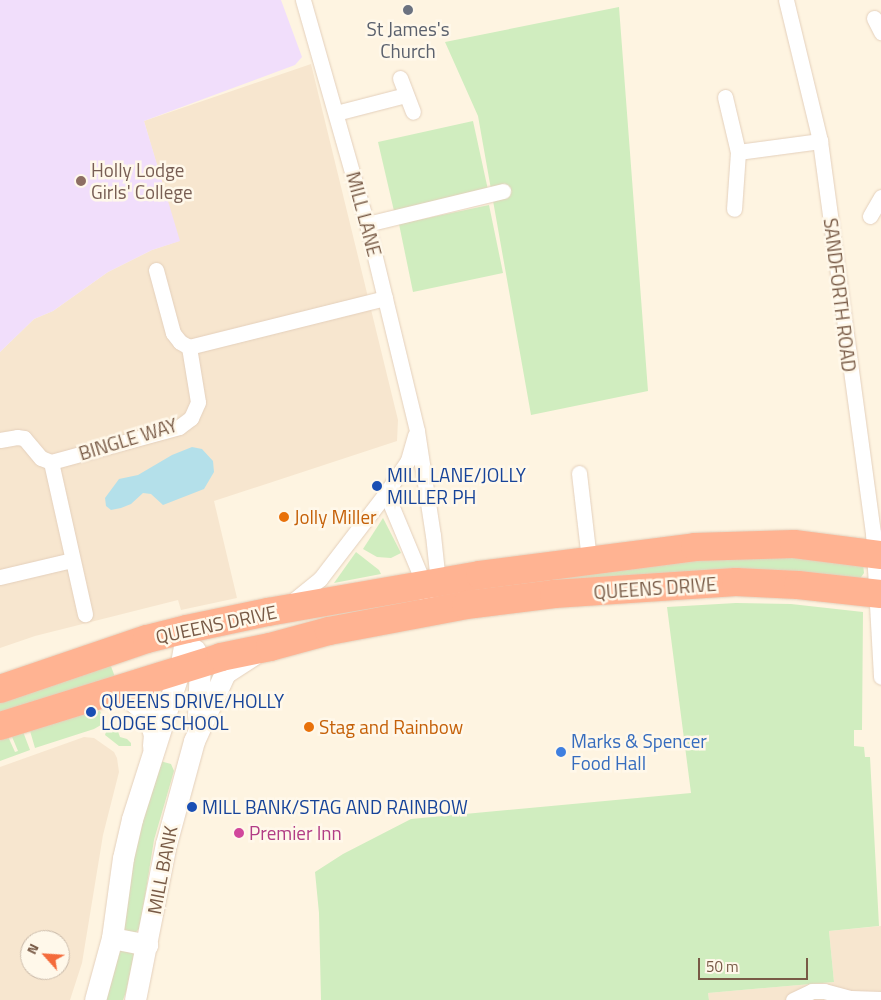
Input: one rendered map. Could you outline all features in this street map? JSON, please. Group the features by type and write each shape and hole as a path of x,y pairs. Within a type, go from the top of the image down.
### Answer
{"highway":[{"name":"QUEENS DRIVE","path":"0,689 147,639 187,629 431,583 695,547 794,544 878,554"},
{"name":"QUEENS DRIVE","path":"0,726 190,665 270,647 329,631 429,611 554,594 736,582 798,584 878,594"},
{"path":"392,590 414,598 429,611"}],"street":[{"name":"MILL LANE","path":"303,0 367,224 416,431 431,583 429,611"},
{"name":"SANDFORTH ROAD","path":"786,0 820,141 878,554 881,677"},
{"path":"400,78 413,112"},
{"path":"336,113 406,95"},
{"path":"725,97 738,152 734,209"},
{"path":"738,152 820,141"},
{"path":"367,224 503,191"},
{"path":"870,216 881,197"},
{"path":"156,270 172,333 180,342 189,347 385,298"},
{"name":"BINGLE WAY","path":"51,462 179,427 192,418 198,402 189,347"},
{"name":"MILL LANE","path":"282,610 320,579 386,493 408,460 416,431"},
{"path":"0,440 17,437 24,438 41,458 51,462 72,560 86,614"},
{"path":"579,473 589,560"},
{"name":"MILL LANE","path":"386,493 431,583"},
{"path":"0,577 72,560"},
{"name":"MILL BANK","path":"135,1000 166,844 194,741 200,705 190,665 187,629"},
{"name":"MILL BANK","path":"194,741 225,673 242,660 270,647"},
{"name":"MILL BANK","path":"95,1000 112,938 132,819 153,756 190,665"},
{"name":"MILL BANK","path":"112,690 138,705 149,719 154,734 153,756"},
{"path":"112,938 147,945"},
{"path":"793,1000 812,991 852,998 881,999"}],"shaded area":[{"name":"Holly Lodge Girls' College","path":"0,0 281,0 302,57 295,65 144,121 180,241 152,250 108,272 53,311 34,319 0,352"},
{"path":"311,64 398,420 397,441 214,501 237,598 181,610 178,600 35,636 0,648 0,352 34,319 53,311 108,272 152,250 179,241 144,121"},
{"path":"84,737 94,738 114,752 119,772 103,835 82,963 70,1000 0,1000 0,767"},
{"path":"881,926 881,1000 709,1000 708,993 834,982 829,931"}],"green space":[{"path":"619,7 648,391 531,415 478,116 445,42"},
{"path":"473,121 488,190 394,211 378,142"},
{"path":"489,205 503,273 413,292 399,224"},
{"path":"383,518 401,553 391,558 377,557 363,549"},
{"path":"356,552 379,570 381,574 334,583"},
{"path":"771,554 863,564 864,573 859,580 576,581 558,578 666,560"},
{"path":"736,603 791,604 863,612 862,730 854,730 854,746 864,747 865,757 870,757 879,926 829,931 834,982 708,993 709,1000 321,1000 319,913 315,872 343,854 411,819 691,793 667,607"},
{"path":"109,661 115,677 0,713 0,699"},
{"path":"81,707 83,715 100,711 103,718 101,725 35,748 28,724"},
{"path":"116,726 120,737 127,739 131,746 119,746 105,735 107,729"},
{"path":"22,729 30,750 0,761 0,734 6,732 15,752 18,751 10,732"},
{"path":"160,761 171,764 174,771 154,840 140,928 133,935 123,930 133,847"},
{"path":"120,948 132,951 134,955 126,992 123,1000 103,1000"}],"water":[{"path":"192,447 202,449 213,461 214,472 204,489 163,505 151,494 143,493 131,504 121,508 111,510 106,506 105,498 119,479 138,475 172,455"}],"place":[{"name":"St James's Church","path":"408,10"},
{"name":"Holly Lodge Girls' College","path":"81,181"},
{"name":"MILL LANE/JOLLY MILLER PH","path":"377,486"},
{"name":"Jolly Miller","path":"284,517"},
{"name":"QUEENS DRIVE/HOLLY LODGE SCHOOL","path":"91,712"},
{"name":"Stag and Rainbow","path":"309,727"},
{"name":"Marks & Spencer Food Hall","path":"561,752"},
{"name":"MILL BANK/STAG AND RAINBOW","path":"192,807"},
{"name":"Premier Inn","path":"239,833"}]}
